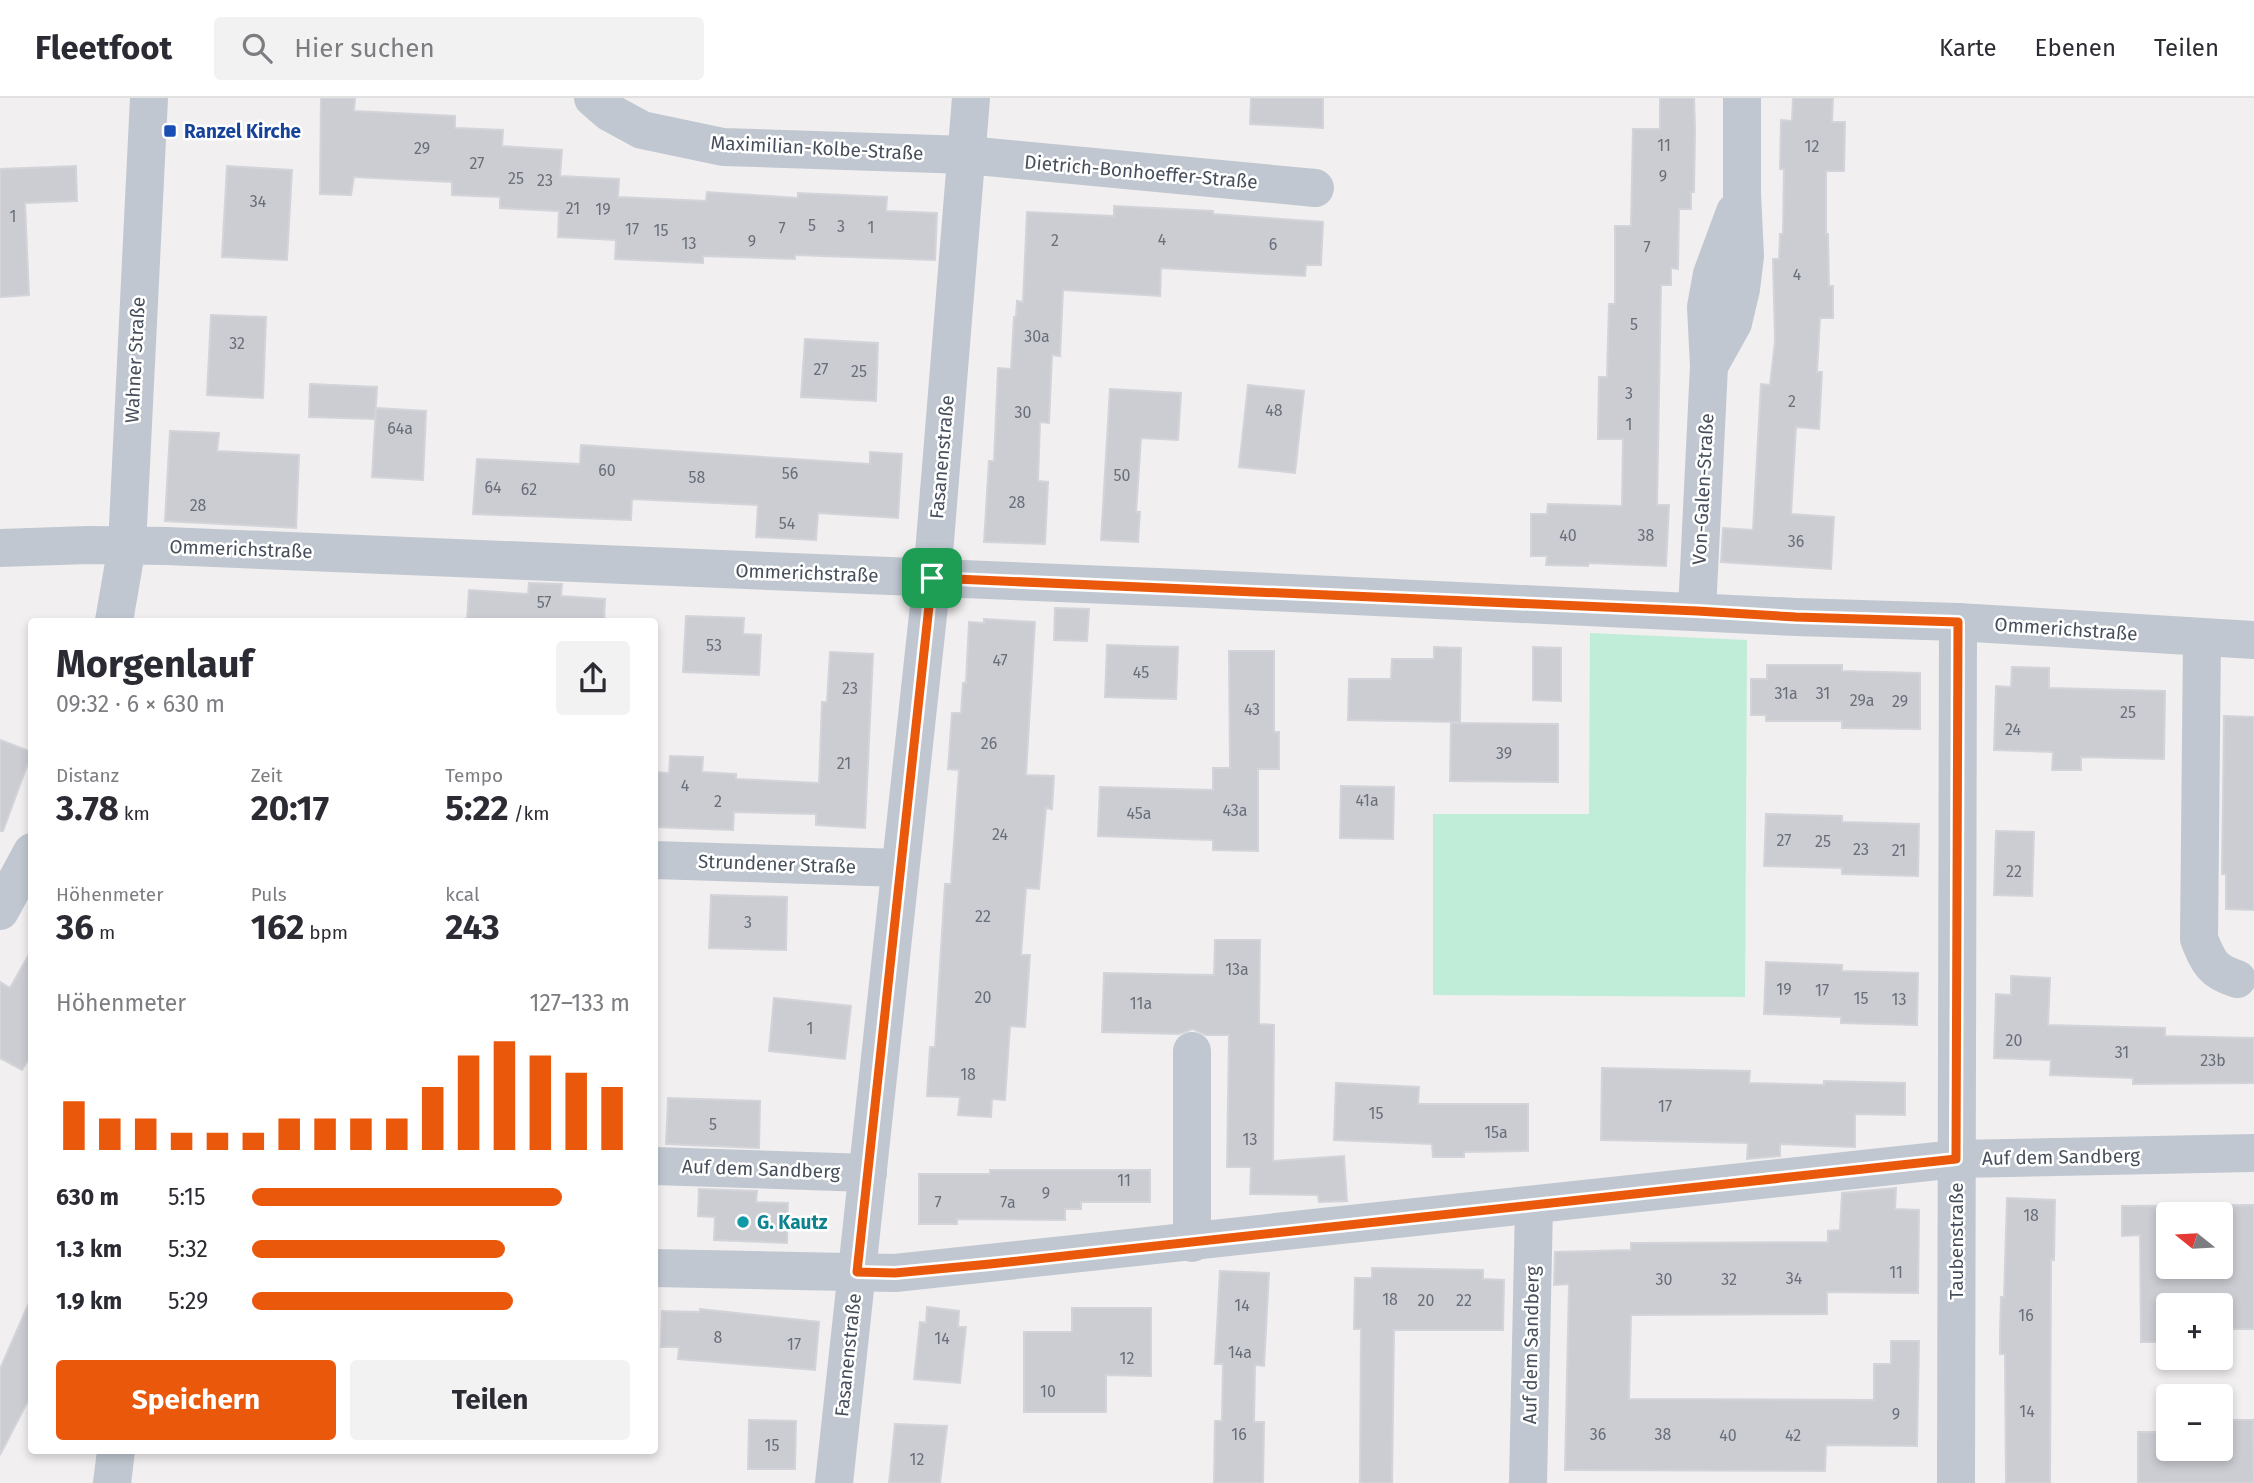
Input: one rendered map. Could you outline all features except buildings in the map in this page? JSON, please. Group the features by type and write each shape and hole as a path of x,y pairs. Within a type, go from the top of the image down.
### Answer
{"street":[{"name":"Wahner Straße","path":"115,618 127,546 149,98"},
{"name":"Maximilian-Kolbe-Straße","path":"593,98 609,112 642,130 723,147 967,155"},
{"name":"Fasanenstraße","path":"834,1483 932,578 971,98"},
{"name":"Von-Galen-Straße","path":"1697,611 1709,366 1733,323 1745,256 1742,98"},
{"name":"Dietrich-Bonhoeffer-Straße","path":"967,155 1315,188"},
{"name":"Ommerichstraße","path":"0,548 127,546 932,578 1958,622 2254,640"},
{"name":"Taubenstraße","path":"1956,1483 1958,622"},
{"path":"2202,638 2199,939 2207,960 2219,974 2237,979"},
{"path":"0,911 28,859"},
{"name":"Strundener Straße","path":"658,860 900,868"},
{"path":"1192,1051 1192,1242"},
{"name":"Auf dem Sandberg","path":"658,1268 895,1273 1956,1159 2254,1153"},
{"name":"Auf dem Sandberg","path":"658,1166 868,1173"},
{"name":"Auf dem Sandberg","path":"1528,1483 1534,1206"},
{"path":"112,1483 116,1454"}],"green space":[{"path":"1590,633 1747,640 1745,997 1433,995 1433,814 1589,814"}],"place":[{"name":"Ranzel Kirche","path":"170,131"},
{"name":"G. Kautz","path":"743,1222"}],"route":[{"path":"932,578 1958,622 1956,1159 990,1264 895,1273 857,1272 932,578"}]}
